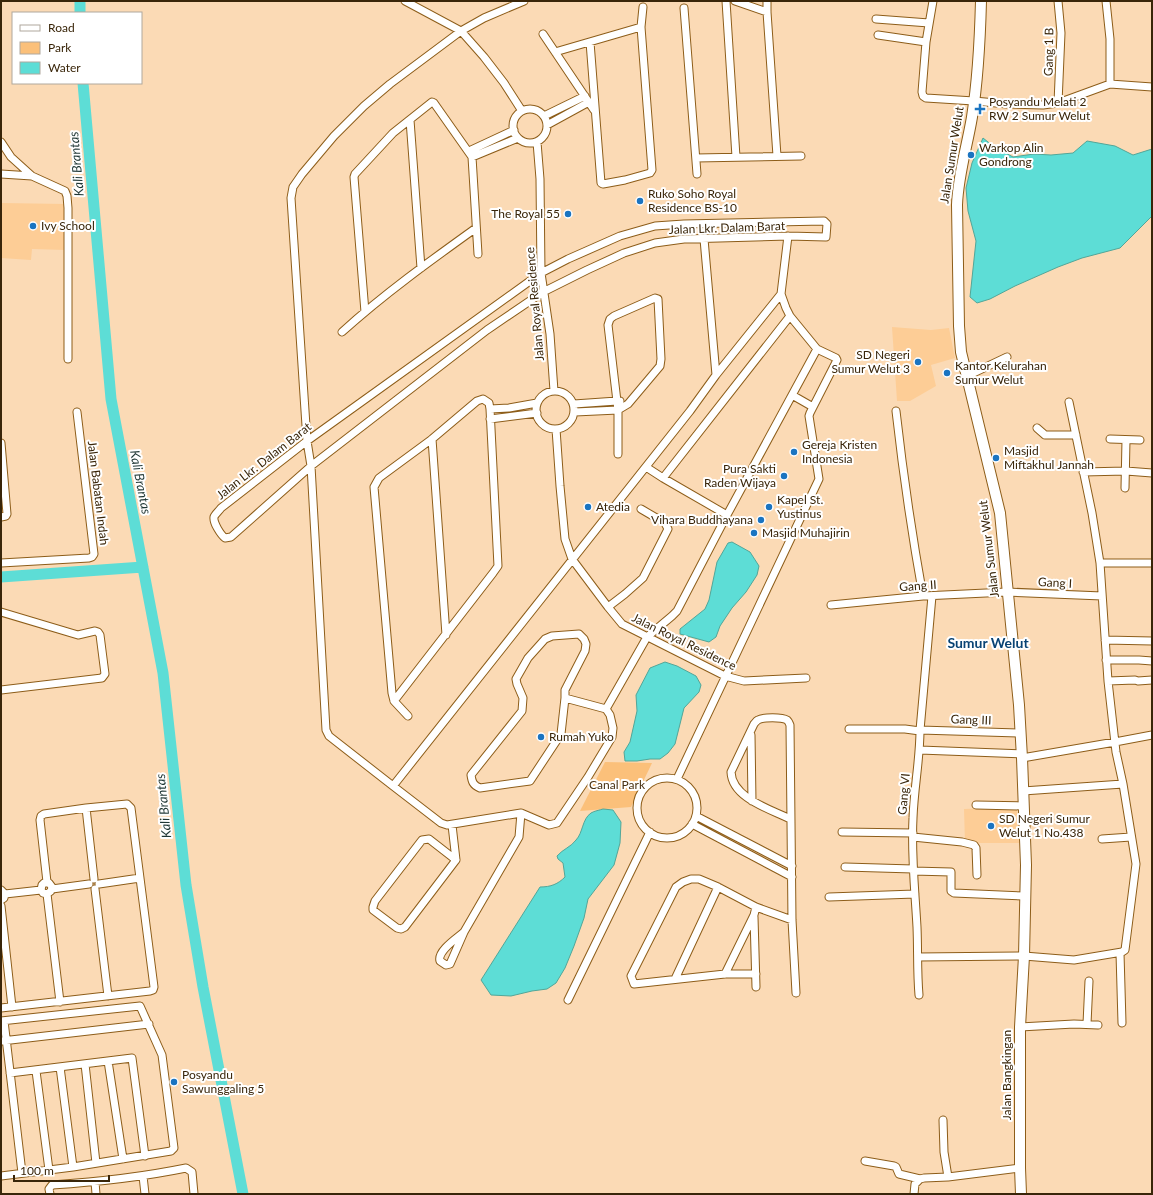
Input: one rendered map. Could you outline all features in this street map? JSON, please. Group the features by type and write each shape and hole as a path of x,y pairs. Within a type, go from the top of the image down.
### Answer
{"street":[{"path":"405,1 461,31 504,83 522,111"},
{"path":"524,1 484,18 461,31 390,84 364,106 334,136 302,174 293,187 291,198 307,441 311,466 327,733 441,823 452,825 521,813 549,824 553,824 558,823 588,777 612,737 613,728 610,715 606,709 564,698"},
{"path":"726,1 736,157"},
{"path":"735,1 767,12"},
{"path":"767,1 777,156"},
{"path":"933,1 926,42 922,92 923,96 926,98 1007,104 1044,104 1058,103 1110,84 1152,87"},
{"name":"Jalan Sumur Welut","path":"981,1 978,62 974,101 972,118 960,174 957,205 958,326 961,352 1000,513 1019,705 1022,756 1026,865 1024,896 1024,956"},
{"name":"Gang 1 B","path":"1058,1 1061,33 1058,103"},
{"path":"1106,1 1110,39 1110,84"},
{"path":"590,42 601,183 603,184 625,180 651,172 641,27 643,7"},
{"path":"684,8 697,174"},
{"path":"876,18 929,23"},
{"path":"555,52 641,27"},
{"path":"543,34 595,111"},
{"path":"878,35 926,42"},
{"path":"544,116 587,99"},
{"path":"547,125 587,99"},
{"path":"365,312 354,177 355,174 393,133 432,102 471,154 478,254"},
{"path":"528,109 534,110 540,112 544,116 547,125 546,132 543,138 537,142 530,144 523,142 518,138 514,130 513,125 515,119 522,111 528,109"},
{"path":"410,120 421,268"},
{"path":"471,154 514,130"},
{"path":"471,154 518,138"},
{"path":"1,142 12,157 32,176"},
{"name":"Jalan Royal Residence","path":"537,142 540,179 541,273 550,334 554,391"},
{"path":"696,158 801,156"},
{"path":"1,174 32,176 62,189 65,191 67,196 68,359"},
{"name":"Jalan Lkr. Dalam Barat","path":"824,221 827,224 826,237 788,236 684,239 655,243 624,253 543,292 487,330 311,466 236,533 225,538 222,536 214,522 214,516 307,441 541,273 568,259 620,236 655,226 684,224 824,221"},
{"path":"342,332 421,268 476,228"},
{"path":"677,779 819,479 809,419 810,413 837,360 836,358 817,348 790,316 786,308 781,294 788,236"},
{"path":"704,239 716,375"},
{"path":"393,786 781,294"},
{"path":"574,408 618,410 628,404 660,366 657,298 614,316 610,319 608,325 618,410 618,454"},
{"path":"663,478 790,316"},
{"path":"606,709 647,636 677,611 817,348"},
{"path":"967,376 1007,358"},
{"path":"554,391 562,392 569,397 574,408 573,418 569,424 563,428 549,428 543,425 539,420 537,403 541,397 547,393 554,391"},
{"path":"792,396 813,407"},
{"path":"394,701 498,566 490,409 489,403 483,400 477,401 432,439 379,478 374,487 392,693 394,701 408,716"},
{"path":"574,408 617,400 628,404"},
{"path":"918,957 1024,956 1074,960 1120,953 1124,952 1125,950 1136,864 1115,742 1106,660 1106,640 1100,563 1092,513 1069,402"},
{"path":"490,409 509,408 537,403"},
{"path":"896,411 912,538 923,596"},
{"name":"Jalan Babatan Indah","path":"1,563 88,558 92,557 94,554 77,412"},
{"path":"490,419 537,413"},
{"path":"1037,428 1045,435 1076,435"},
{"name":"Jalan Royal Residence","path":"556,429 565,539 572,559 622,624 725,676 744,681 806,678"},
{"path":"432,439 446,635"},
{"path":"1110,439 1140,440"},
{"path":"1125,488 1126,440"},
{"path":"1,443 7,514 6,516 1,517"},
{"path":"646,467 727,515"},
{"path":"1084,472 1126,471 1152,473"},
{"path":"608,607 643,578 668,529 665,523 641,510"},
{"path":"1100,563 1152,563"},
{"name":"Gang I","path":"1007,592 1102,596"},
{"name":"Gang II","path":"831,605 923,596 1007,592"},
{"name":"Gang VI","path":"918,995 913,835 915,784 920,750 920,730 932,596"},
{"path":"1,612 78,635 95,631 98,632 100,635 105,674 102,678 1,690"},
{"path":"578,634 584,639 586,644 565,690 564,698 562,732 530,781 480,788 474,786 471,775 522,711 523,698 516,679 528,658 545,639 552,636 578,634"},
{"path":"1106,640 1152,641"},
{"path":"1106,660 1152,661"},
{"path":"1108,681 1152,680"},
{"path":"790,819 752,800 738,790 732,777 731,772 750,733 757,720 763,718 786,719 790,725 792,920 796,993"},
{"name":"Gang III","path":"849,729 905,729 1020,733"},
{"path":"750,733 752,800"},
{"path":"920,750 1022,756 1152,735"},
{"path":"666,778 677,779 686,785 693,794 697,804 696,816 686,831 677,836 668,838 659,836 650,832 643,825 638,815 638,804 641,794 647,786 656,780 666,778"},
{"path":"1023,791 1123,784"},
{"path":"1,1008 60,1002 108,996 150,992 153,990 154,987 130,805 127,804 86,808 44,814 41,816 40,820 47,882 42,885 46,891 60,1002"},
{"path":"976,805 1024,806"},
{"path":"86,808 108,996"},
{"path":"464,932 519,837 521,813"},
{"path":"696,816 792,866"},
{"path":"692,824 792,877"},
{"path":"452,825 456,860 405,927 401,929 396,928 373,910 375,901 422,840 429,839 456,860"},
{"path":"568,1000 650,832"},
{"path":"842,832 913,835 974,845 976,848 977,875"},
{"path":"1102,839 1131,837"},
{"path":"845,868 951,872 951,891 954,893 1024,896"},
{"path":"2,895 46,891 140,878"},
{"path":"756,974 725,974 634,984 631,976 676,887 683,882 692,879 699,879 756,907 792,920"},
{"path":"675,980 718,887"},
{"path":"829,897 915,894"},
{"path":"1,906 12,1007"},
{"path":"725,974 754,915 756,907"},
{"path":"754,915 756,987"},
{"path":"1120,953 1122,1023"},
{"name":"Jalan Bangkingan","path":"1021,1194 1020,1027 1024,956"},
{"path":"1087,1024 1089,981"},
{"path":"1,1176 145,1156 171,1151 174,1148 162,1055 139,1005 2,1021 3,1041 10,1073 22,1173"},
{"path":"3,1041 149,1024"},
{"path":"1020,1027 1087,1024 1098,1025"},
{"path":"10,1073 36,1071 131,1058 133,1059 145,1156"},
{"path":"108,1061 122,1159"},
{"path":"84,1064 96,1163"},
{"path":"60,1067 73,1167"},
{"path":"36,1071 49,1170"},
{"path":"943,1120 944,1152 948,1177"},
{"path":"865,1161 894,1166 899,1174 920,1180 1020,1168"},
{"path":"50,1194 49,1189 52,1186 143,1176 186,1168 192,1172 194,1194"},
{"path":"143,1176 145,1194"},
{"path":"914,1194 915,1184 920,1180"},
{"path":"95,1182 96,1194"}],"shaded area":[{"name":"Ivy School","path":"1,203 66,204 65,250 32,249 31,260 1,258"},
{"name":"SD Negeri Sumur Welut 3","path":"892,327 931,330 949,328 955,358 931,365 936,386 910,401 897,401"},
{"name":"SD Negeri Sumur Welut 1 No.438","path":"1017,807 1019,843 965,843 964,809"}],"green space":[{"name":"Canal Park","path":"605,762 652,763 631,807 580,811"}],"water":[{"path":"983,138 993,146 1013,157 1034,154 1051,155 1073,153 1087,141 1115,146 1133,155 1152,149 1152,216 1120,248 1082,258 1058,267 990,299 977,303 970,297 976,241 968,211 966,188 972,163"},
{"path":"732,542 750,552 759,566 757,575 720,626 716,637 709,642 680,634 680,629 705,609 709,600 717,562 728,543"},
{"path":"665,662 677,666 696,676 701,685 699,692 684,708 675,744 668,753 660,759 625,761 624,752 630,742 637,711 636,695 650,668"},
{"path":"603,809 613,810 621,822 620,843 614,865 588,899 584,918 574,946 565,968 556,983 547,989 511,996 491,995 481,980 540,887 554,885 565,877 563,863 557,856 578,837 588,816 592,812"}],"waterway":[{"name":"Kali Brantas","path":"80,1 80,12"},
{"name":"Kali Brantas","path":"83,84 111,399 163,673 186,885 203,987 243,1194"},
{"path":"1,577 143,567"}],"place":[{"name":"Posyandu Melati 2 RW 2 Sumur Welut","path":"980,109"},
{"name":"Warkop Alin Gondrong","path":"971,155"},
{"name":"Ruko Soho Royal Residence BS-10","path":"640,201"},
{"name":"The Royal 55","path":"568,214"},
{"name":"Ivy School","path":"33,226"},
{"name":"SD Negeri Sumur Welut 3","path":"918,362"},
{"name":"Kantor Kelurahan Sumur Welut","path":"947,373"},
{"name":"Gereja Kristen Indonesia","path":"794,452"},
{"name":"Masjid Miftakhul Jannah","path":"996,458"},
{"name":"Pura Sakti Raden Wijaya","path":"784,476"},
{"name":"Atedia","path":"588,507"},
{"name":"Kapel St. Yustinus","path":"769,507"},
{"name":"Vihara Buddhayana","path":"761,520"},
{"name":"Masjid Muhajirin","path":"754,533"},
{"name":"Rumah Yuko","path":"541,737"},
{"name":"SD Negeri Sumur Welut 1 No.438","path":"991,826"},
{"name":"Posyandu Sawunggaling 5","path":"174,1082"}],"district":[{"name":"Sumur Welut","path":"988,643"}]}
